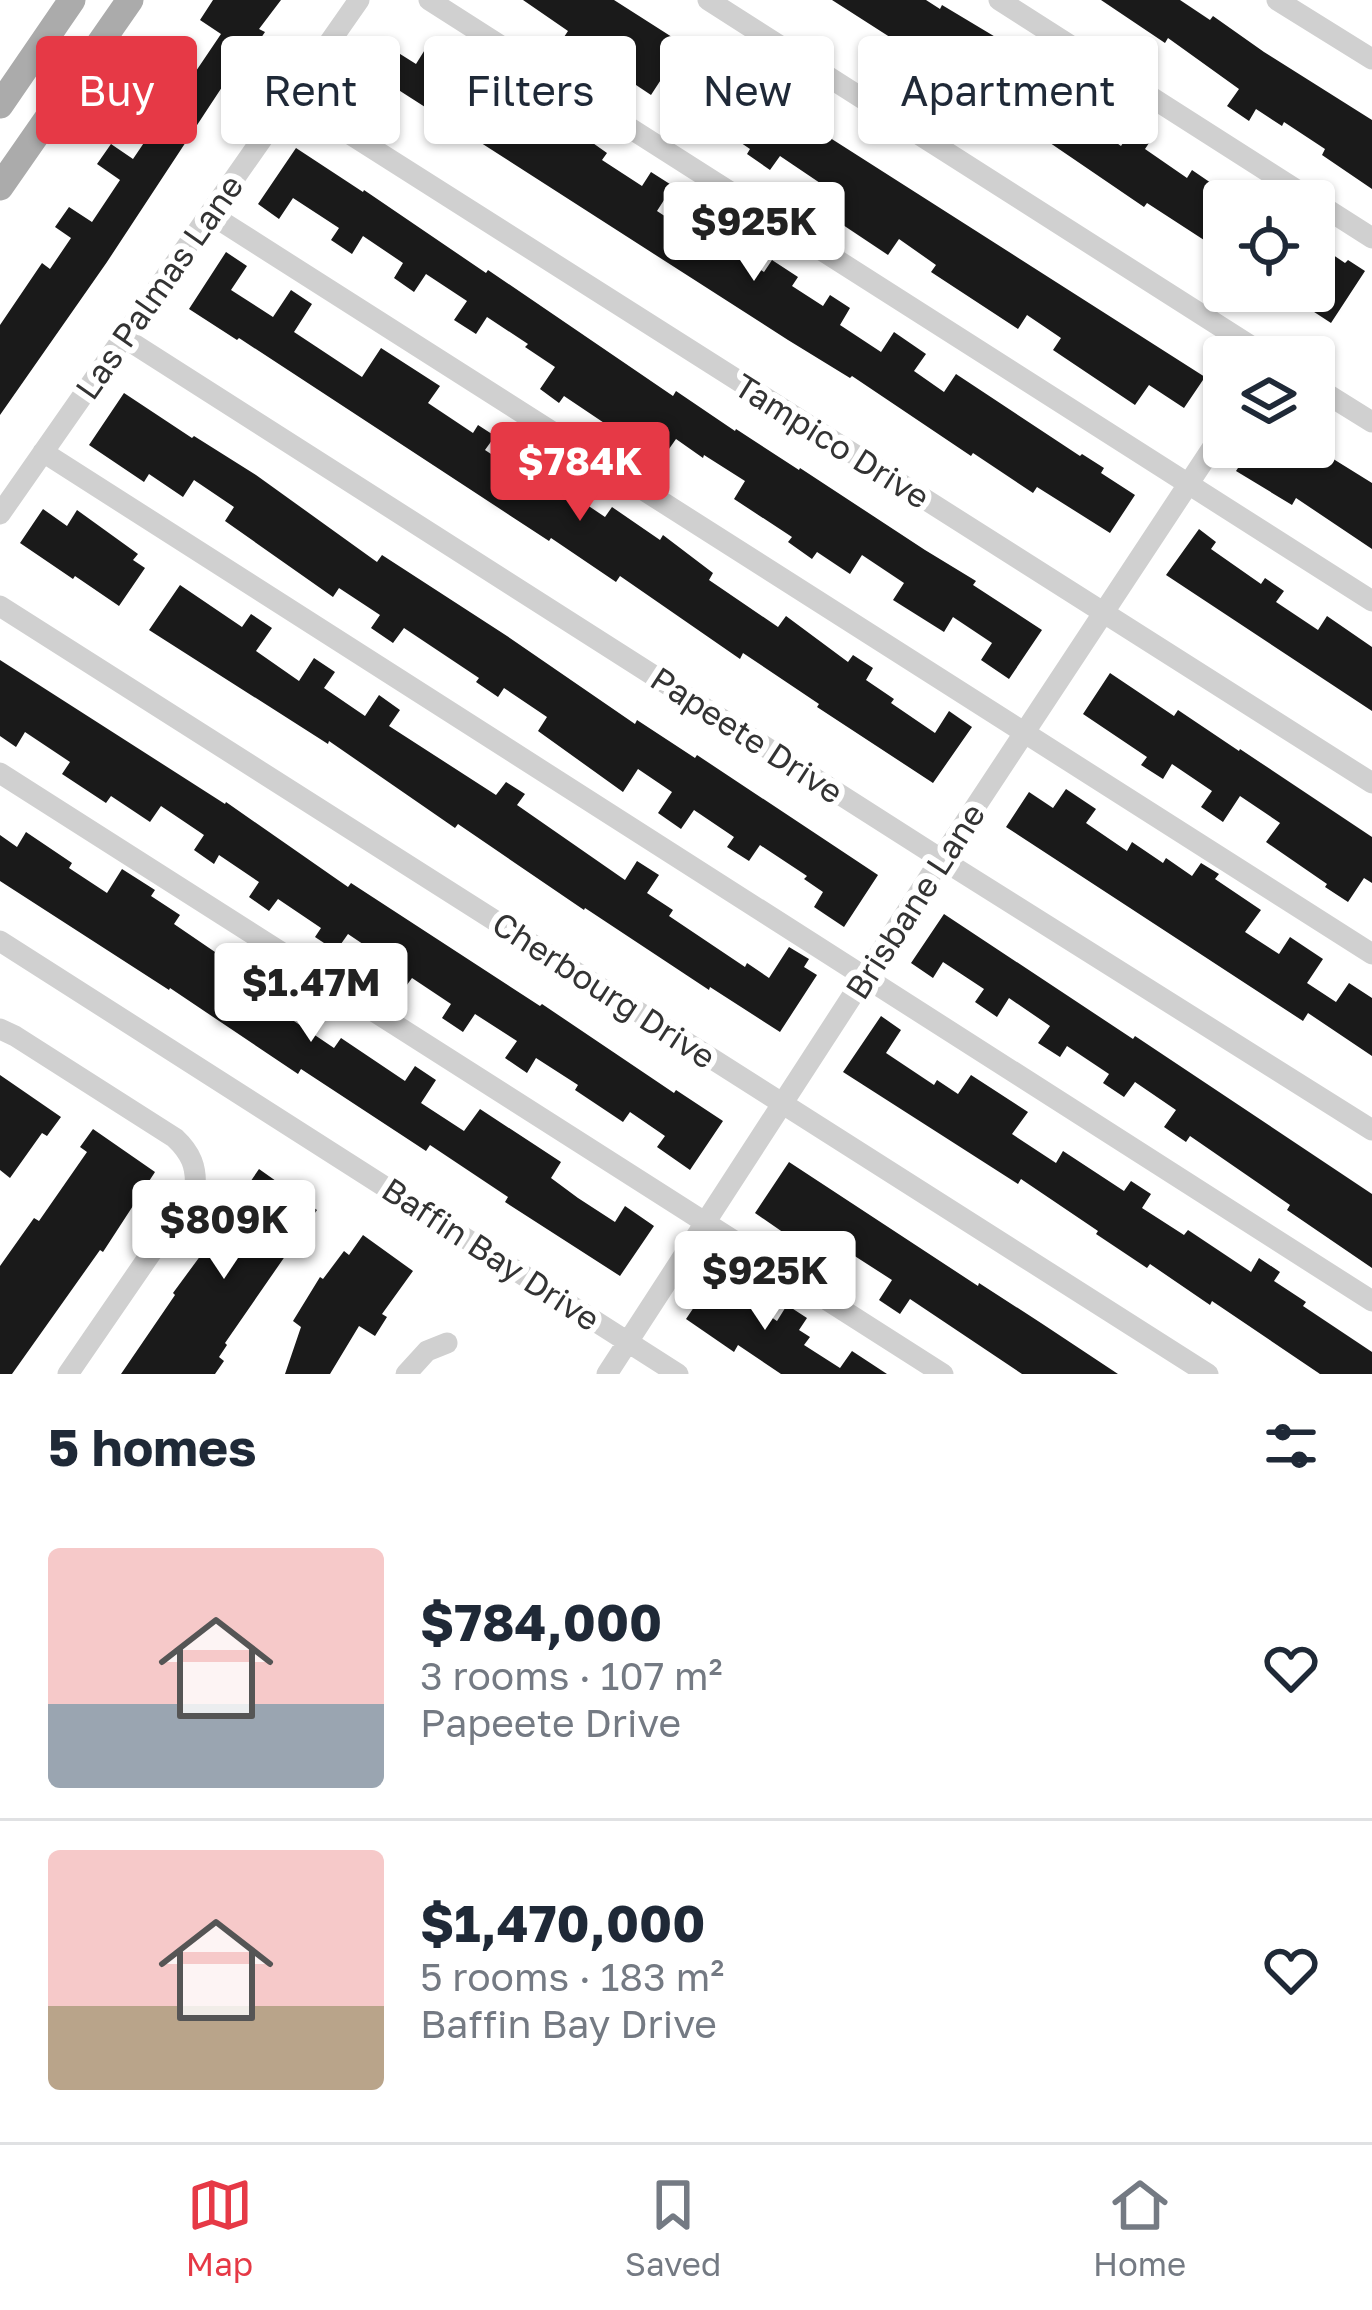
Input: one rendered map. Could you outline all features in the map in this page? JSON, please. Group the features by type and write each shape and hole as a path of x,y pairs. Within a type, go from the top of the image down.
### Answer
{"main road":[{"path":"3,94 72,0"},
{"path":"0,187 130,0"}],"street":[{"name":"Las Palmas Lane","path":"335,36 359,0"},
{"path":"429,0 1372,601"},
{"path":"709,0 1235,336"},
{"path":"999,0 1372,238"},
{"path":"1286,2 1372,59"},
{"name":"Las Palmas Lane","path":"0,514 260,144"},
{"name":"Tampico Drive","path":"365,144 1372,783"},
{"path":"210,214 1372,954"},
{"name":"Papeete Drive","path":"123,338 1372,1130"},
{"path":"1335,399 1372,422"},
{"path":"43,452 1372,1301"},
{"name":"Brisbane Lane","path":"607,1374 1203,462"},
{"name":"Cherbourg Drive","path":"0,605 1208,1374"},
{"path":"0,772 943,1374"},
{"name":"Baffin Bay Drive","path":"0,941 678,1374"},
{"path":"0,1029 175,1138 195,1165 195,1189 68,1374"},
{"path":"406,1374 427,1351 447,1343"}],"building":[{"path":"213,0 281,0 259,29 265,32 262,36 221,36 221,89 197,125 197,70 221,34 200,20"},
{"path":"523,0 614,0 670,36 660,36 660,81 651,95 636,85 636,36 565,36 568,31"},
{"path":"832,0 926,0 994,36 888,36"},
{"path":"1101,0 1180,0 1210,20 1213,16 1372,120 1372,189 1284,122 1282,126 1256,109 1249,121 1227,106 1239,89 1168,38 1165,43"},
{"path":"424,51 424,106 400,91 400,54 416,64"},
{"path":"834,140 1203,380 1184,408 1149,385 1135,405 1053,350 1061,338 1027,315 1018,329 931,272 936,265 899,239 888,255 807,201 820,183 780,156 770,170 747,154 750,149 743,144 834,144"},
{"path":"111,144 133,159 143,144 185,144 0,415 0,325 42,263 50,269 71,238 55,227 69,207 92,222 120,180 97,164"},
{"path":"483,144 594,144 607,153 602,160 642,186 651,172 673,186 657,211 695,236 714,207 735,221 720,244 764,272 772,260 798,277 792,286 823,306 830,295 850,308 840,325 881,352 894,332 926,354 914,371 944,392 956,374 1104,468 1101,473 1135,495 1110,533 1037,487 1033,493 973,453 971,456 852,376"},
{"path":"1052,144 1148,144 1145,149 1187,178 1192,170 1207,180 1203,180 1203,239 1147,203 1144,207"},
{"path":"296,148 673,396 676,391 976,581 973,585 1042,630 1009,679 981,660 992,643 953,617 944,632 893,600 904,583 862,555 850,574 817,552 812,559 788,542 792,537 734,499 745,481 704,455 676,439 664,456 631,434 628,439 564,396 559,403 540,389 555,367 487,317 476,334 454,320 467,301 426,274 414,292 394,278 403,263 363,236 352,254 331,240 339,228 293,198 279,219 258,204"},
{"path":"226,252 247,266 231,290 273,317 291,290 312,304 294,332 362,377 381,348 440,386 428,403 473,433 478,425 495,436 485,450 529,479 544,457 565,471 556,484 605,517 612,507 660,540 663,535 713,573 709,580 778,627 786,616 848,662 853,655 873,668 866,680 935,733 949,711 972,727 933,783 743,653 740,659 620,576 616,582 551,538 549,541 189,309"},
{"path":"1335,256 1365,271 1331,323 1314,312 1335,312"},
{"path":"124,393 256,475 377,562 382,555 635,724 637,720 697,755 878,875 844,927 814,907 823,892 804,879 807,876 760,845 749,861 727,847 734,837 694,810 681,829 658,813 672,792 638,769 623,792 538,731 547,717 504,688 498,697 476,682 479,678 404,628 393,643 371,628 380,615 339,588 333,597 225,521 234,507 194,480 183,497 149,474 144,482 89,445"},
{"path":"1335,460 1372,483 1372,549 1296,498 1292,505 1236,471 1335,468"},
{"path":"43,509 67,526 77,510 138,554 133,560 145,568 119,606 20,543"},
{"path":"1199,529 1216,542 1211,549 1261,584 1265,578 1284,591 1276,602 1318,630 1327,616 1372,647 1372,711 1166,575"},
{"path":"180,585 242,627 251,614 272,628 256,651 299,681 314,658 335,672 324,688 365,716 379,695 400,710 389,726 496,795 506,782 525,794 517,805 625,880 637,861 659,875 647,893 673,910 669,916 745,967 747,963 769,978 789,947 809,959 804,967 817,975 780,1032 149,630"},
{"path":"0,660 226,802 348,887 351,883 723,1121 690,1170 657,1147 665,1136 630,1112 623,1122 536,1058 527,1073 505,1058 517,1041 475,1014 463,1032 442,1018 451,1004 412,978 401,993 380,979 391,963 348,934 336,951 315,937 321,928 278,899 269,911 249,897 259,882 219,855 214,864 194,850 204,835 161,806 150,822 111,796 106,803 62,774 70,762 25,732 16,747 0,736"},
{"path":"1110,673 1174,716 1178,710 1372,837 1372,883 1364,878 1348,902 1266,842 1280,823 1240,796 1223,822 1201,807 1212,791 1172,764 1163,779 1141,765 1147,757 1083,714"},
{"path":"1066,789 1096,809 1086,823 1127,851 1132,842 1192,876 1201,863 1219,874 1215,879 1261,910 1245,932 1279,954 1290,937 1323,959 1307,983 1336,1002 1349,983 1372,998 1372,1056 1308,1013 1303,1021 1006,827 1029,792 1053,808"},
{"path":"26,832 107,893 122,869 155,890 151,896 180,915 174,924 279,995 281,991 301,1004 291,1019 334,1048 341,1038 405,1081 415,1066 436,1080 421,1103 464,1131 480,1109 561,1162 551,1178 578,1198 615,1222 625,1206 654,1226 620,1276 505,1202 508,1197 430,1145 426,1151 301,1069 298,1074 0,881 0,835 17,847"},
{"path":"944,914 1372,1194 1372,1268 1190,1136 1186,1142 1164,1127 1176,1110 1135,1082 1124,1097 1103,1083 1109,1074 1067,1046 1060,1057 1038,1043 1050,1026 1009,998 997,1017 975,1002 984,989 943,962 933,978 911,963"},
{"path":"881,1016 901,1030 886,1053 934,1085 937,1080 958,1094 971,1075 1028,1112 1012,1134 1056,1163 1063,1151 1124,1191 1131,1181 1151,1194 1142,1208 1184,1235 1188,1230 1251,1272 1259,1258 1280,1272 1274,1281 1372,1352 1372,1374 1320,1374 1212,1301 1210,1305 1150,1264 1147,1268 1021,1179 1018,1184 843,1072"},
{"path":"0,1075 61,1117 47,1136 42,1133 10,1178 0,1170"},
{"path":"93,1129 155,1172 103,1252 100,1250 12,1374 0,1374 0,1266 34,1218 39,1221 87,1152 80,1147"},
{"path":"789,1162 1118,1374 1022,1374 910,1299 900,1314 879,1300 892,1280 850,1253 839,1271 755,1213"},
{"path":"259,1169 317,1210 225,1343 219,1357 224,1361 215,1374 121,1374 237,1206"},
{"path":"363,1235 413,1271 382,1314 387,1317 375,1336 359,1326 330,1374 285,1374 301,1327 293,1321 320,1277 344,1251 349,1255"},
{"path":"719,1270 740,1284 734,1292 777,1321 787,1305 807,1318 799,1330 810,1337 804,1345 840,1368 852,1351 887,1374 781,1374 738,1345 734,1352 686,1319"}]}
